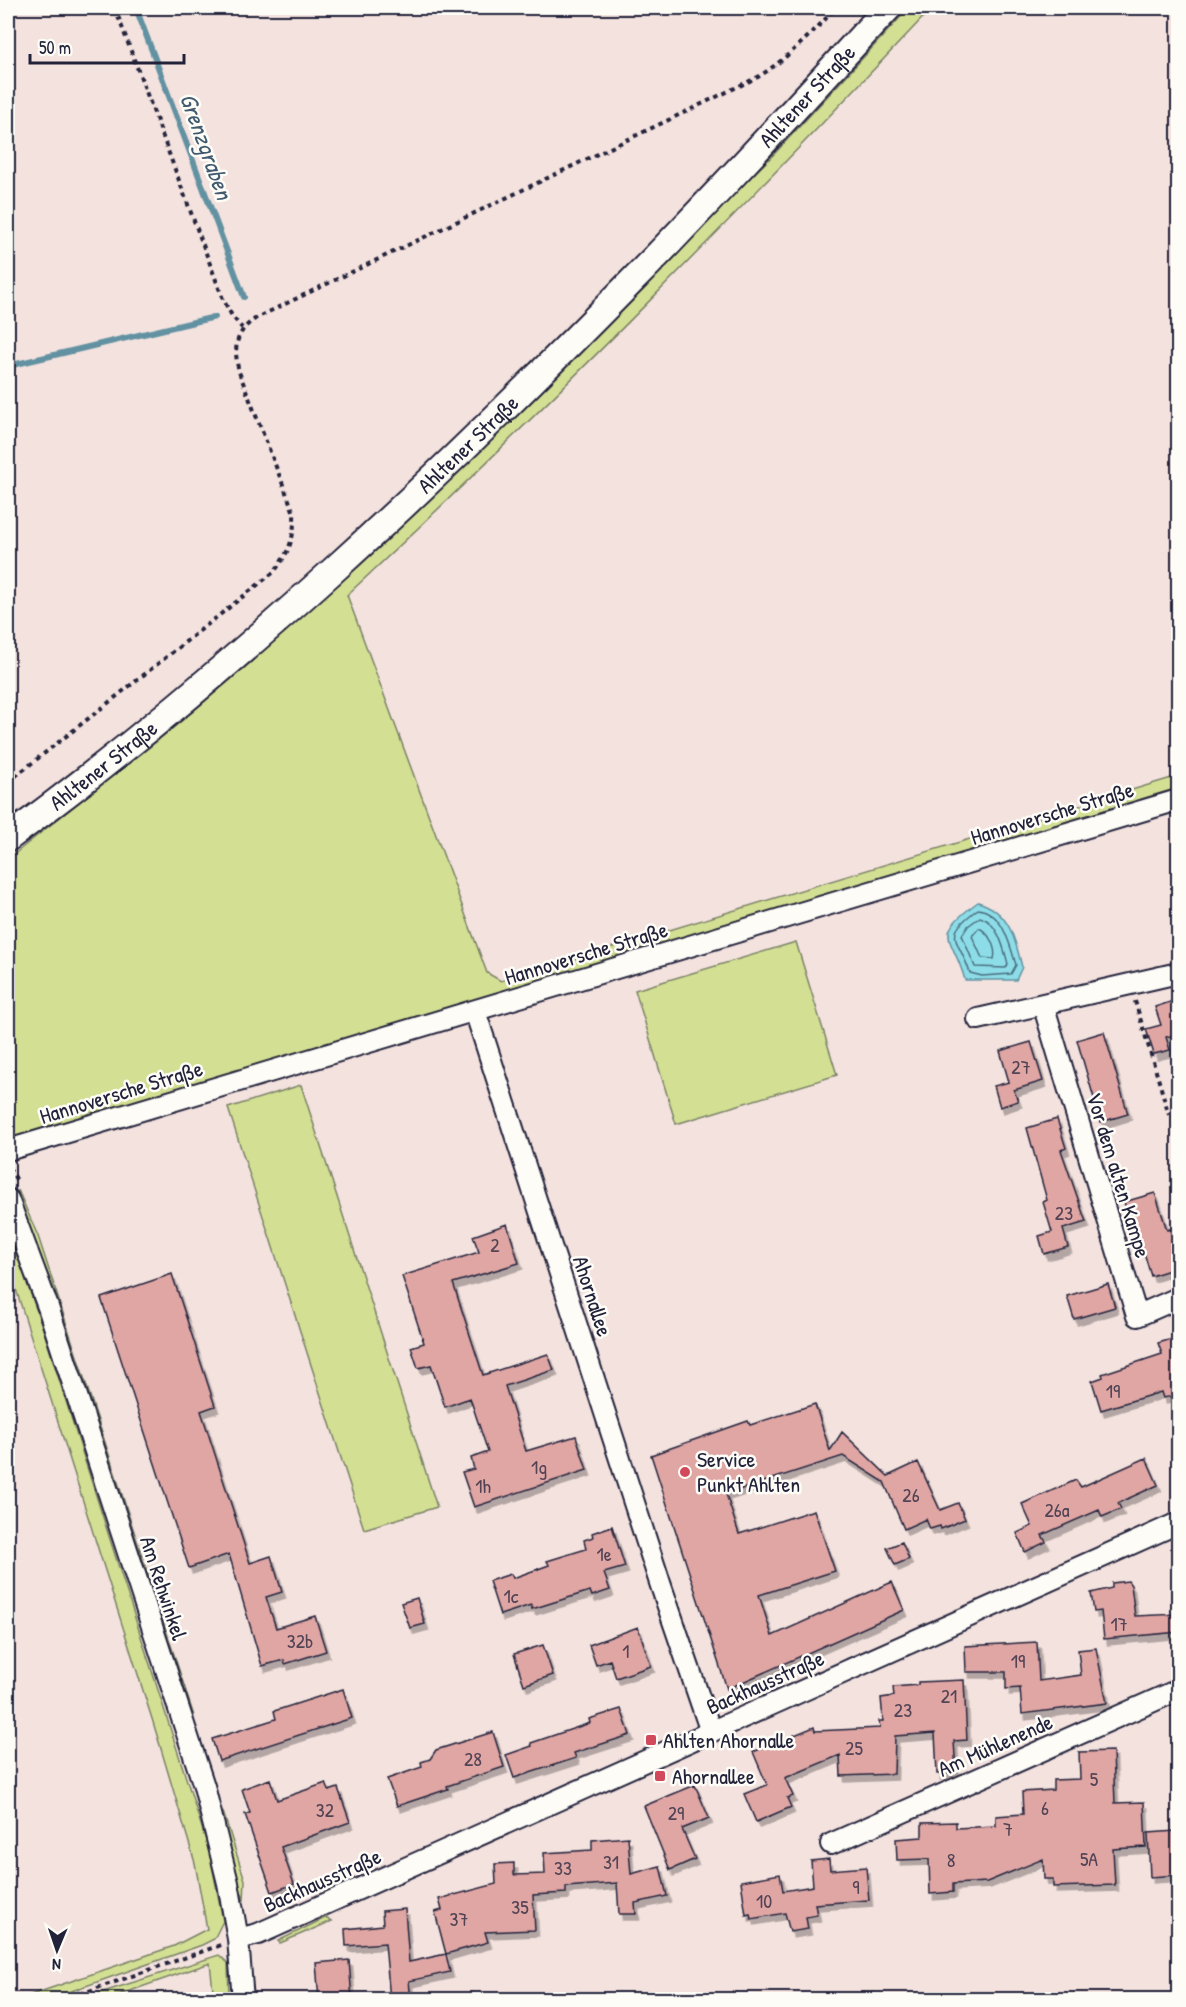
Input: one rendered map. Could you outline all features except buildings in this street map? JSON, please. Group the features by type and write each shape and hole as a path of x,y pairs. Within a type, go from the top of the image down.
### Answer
{"main road":[{"name":"Ahltener Straße","path":"8,838 91,775 241,650 452,460 635,278 888,8"}],"street":[{"name":"Hannoversche Straße","path":"8,1150 1179,800"},
{"path":"978,1019 1179,973"},
{"name":"Vor dem alten Kampe","path":"1043,1004 1137,1316 1179,1298"},
{"name":"Ahornallee","path":"475,1011 661,1586 711,1732"},
{"name":"Am Rehwinkel","path":"8,1199 48,1307 204,1786 228,1883 238,1939 243,2000"},
{"name":"Backhausstraße","path":"238,1939 258,1934 305,1914 1179,1523"},
{"name":"Am Mühlenende","path":"831,1844 1179,1690"}],"path":[{"path":"115,8 223,299 242,328"},
{"path":"8,782 274,572 288,554 294,535 294,513 239,372 236,350 242,328 279,307 758,77 782,61 806,40 836,8"},
{"path":"1130,985 1169,1115"},
{"path":"63,2000 238,1939"}],"green space":[{"path":"909,8 932,8 789,158 571,380 347,595 487,973 501,981 1178,776 1178,788 30,1135 8,1137 8,859 133,759 306,609 518,412 776,152"},
{"path":"796,942 837,1075 676,1124 635,990"},
{"path":"301,1085 437,1507 364,1529 228,1108"},
{"path":"18,1190 38,1236 194,1716 190,1718 57,1306 18,1197"},
{"path":"8,1229 42,1326 209,1850 223,1921 214,1939 202,1945 46,2000 19,1999 174,1946 207,1929 195,1863 153,1722 8,1264"},
{"path":"223,1812 245,1880 244,1901 224,1832"},
{"path":"325,1918 332,1921 280,1943 278,1941"},
{"path":"219,1955 228,1963 229,1999 214,1999 210,1963 107,1999 81,1999"}],"water":[{"path":"978,902 997,912 1009,927 1022,967 1016,980 965,980 951,945 950,930 963,914"}],"waterway":[{"name":"Grenzgraben","path":"136,8 244,297"},
{"name":"Grenzgraben","path":"8,366 215,317"}],"place":[{"name":"Service Punkt Ahlten","path":"685,1472"},
{"name":"Ahlten Ahornalle","path":"651,1740"},
{"name":"Ahornallee","path":"660,1776"}]}
